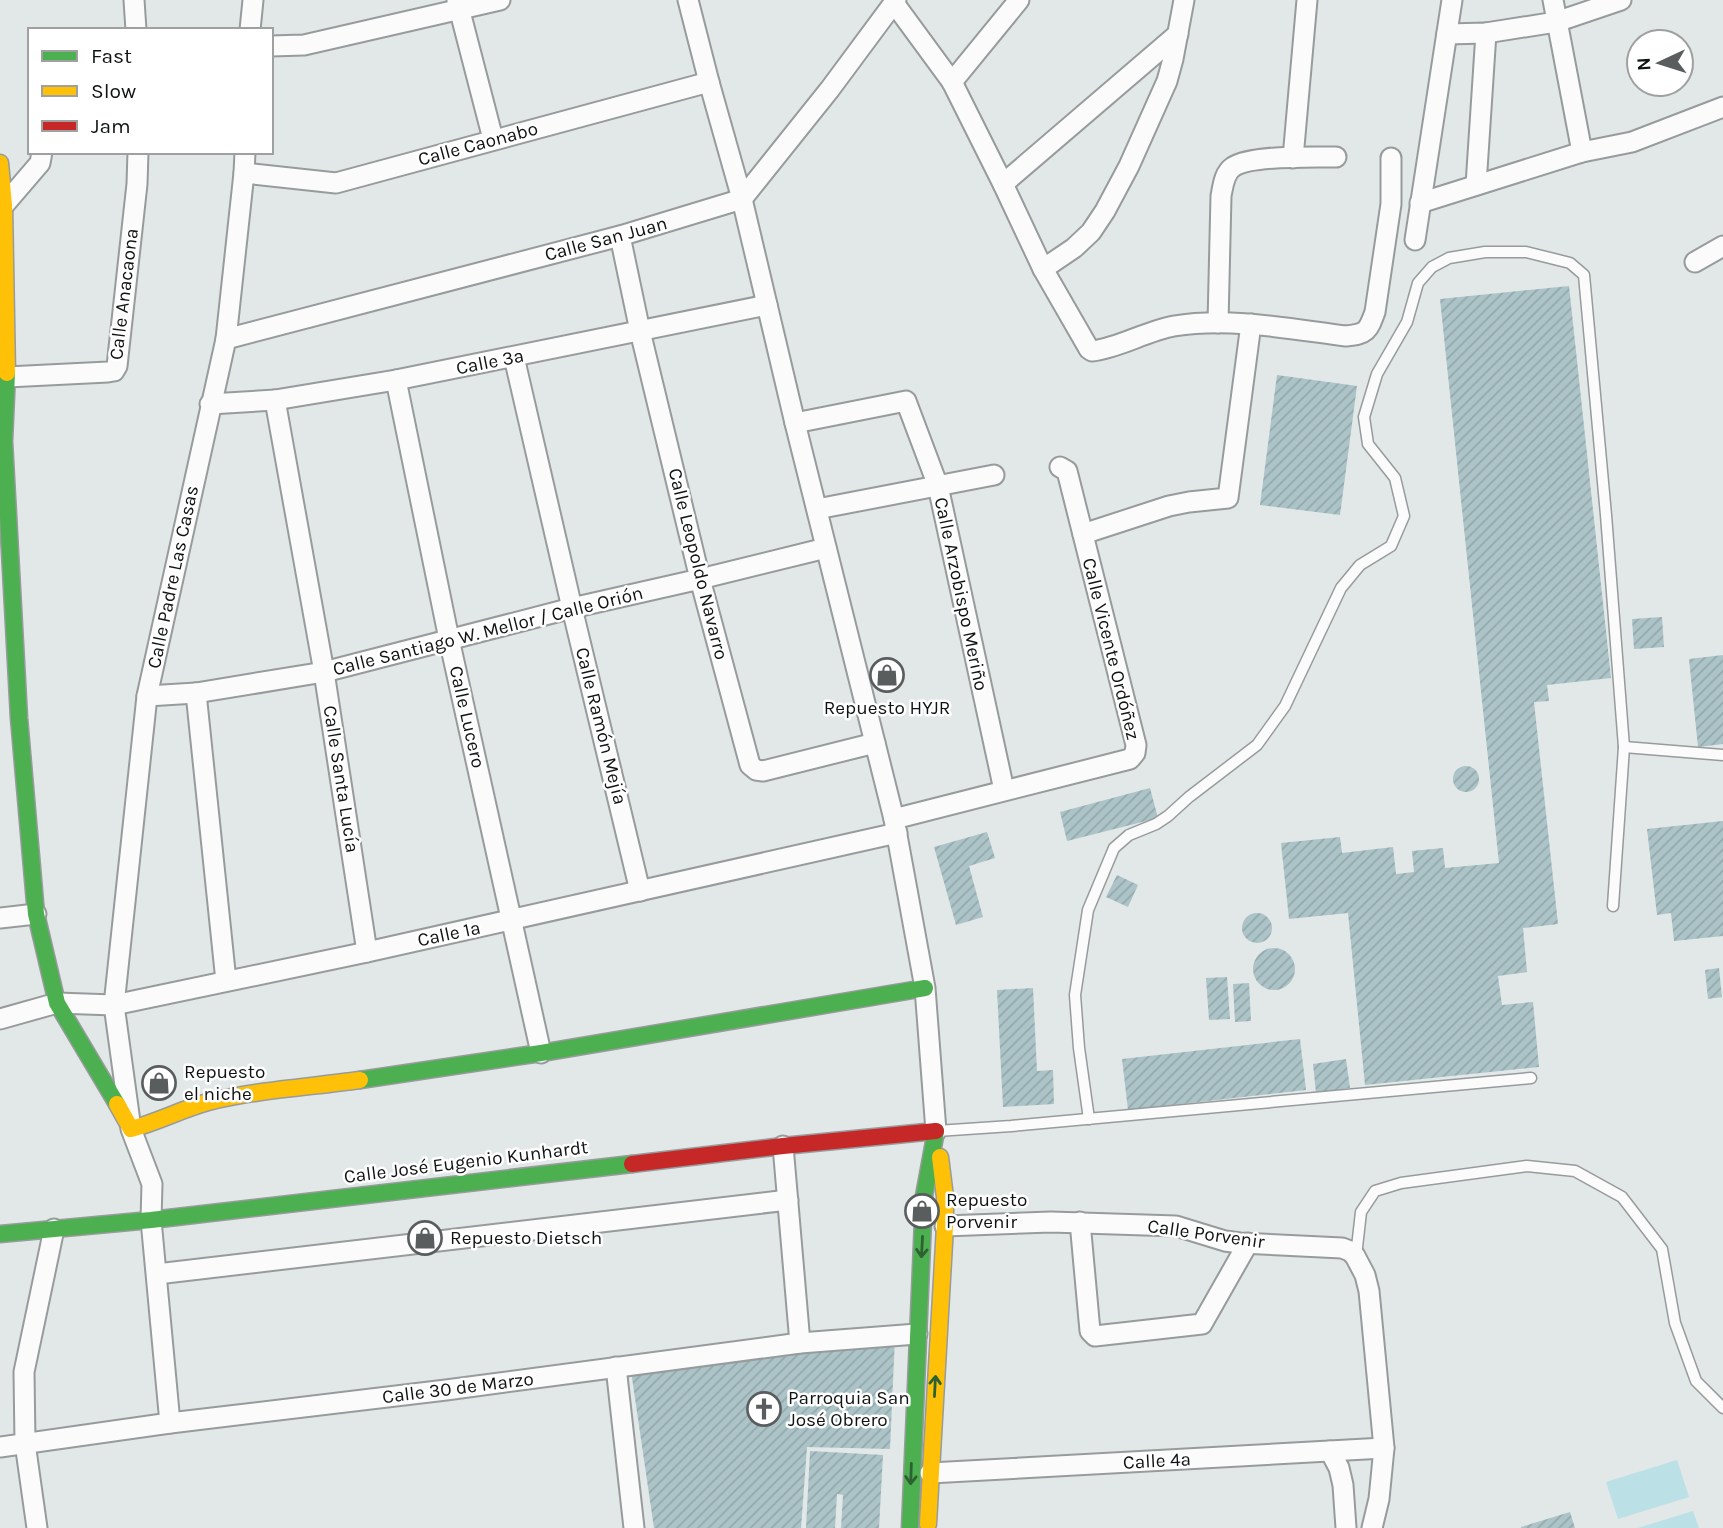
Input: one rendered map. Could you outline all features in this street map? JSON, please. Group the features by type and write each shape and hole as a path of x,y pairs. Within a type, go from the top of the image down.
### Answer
{"street":[{"path":"134,0 136,28"},
{"path":"250,28 253,0"},
{"path":"273,46 304,45 458,4 500,0"},
{"path":"688,0 742,199 895,826 925,988 936,1131 945,1197 927,1528"},
{"path":"952,82 1019,0"},
{"path":"1043,269 1074,248 1091,232 1129,166 1167,80 1184,0"},
{"path":"1293,158 1307,0"},
{"path":"1415,240 1452,0"},
{"path":"1553,0 1583,152"},
{"path":"1447,34 1486,33 1556,22 1621,0"},
{"path":"742,199 830,89 895,1 952,82 1043,269 1091,351 1160,329 1188,324 1251,324 1346,336 1362,335 1369,328 1375,312 1391,204 1391,158"},
{"path":"458,4 494,139"},
{"path":"1476,185 1486,33"},
{"path":"1003,184 1178,34"},
{"name":"Calle Caonabo","path":"244,173 336,183 709,82"},
{"path":"1420,203 1583,152 1632,142 1723,107"},
{"path":"4,205 40,163 42,154"},
{"name":"Calle Anacaona","path":"7,377 108,372 114,371 117,366 138,154"},
{"name":"Calle Padre Las Casas","path":"170,1423 151,1220 152,1184 131,1129 114,1004 147,696 226,339 245,154"},
{"path":"1218,323 1221,196 1224,180 1232,167 1248,161 1336,157"},
{"path":"0,163 4,205 7,377 2,441 10,719 36,914 57,1003 131,1129 205,1103 228,1098 541,1053 925,988"},
{"name":"Calle San Juan","path":"226,339 620,236 742,199"},
{"name":"Calle Leopoldo Navarro","path":"620,236 640,331 700,579 750,765 763,771 875,743"},
{"path":"1695,262 1723,246"},
{"name":"Calle 3ª","path":"210,404 275,400 396,380 767,305"},
{"path":"1083,534 1169,506 1228,498 1251,324"},
{"name":"Calle Ramón Mejía","path":"514,357 640,891"},
{"name":"Calle Lucero","path":"396,380 449,639 541,1053"},
{"name":"Calle Santa Lucía","path":"275,400 324,672 368,952"},
{"name":"Calle Arzobispo Meriño","path":"795,423 906,401 938,486 1004,790"},
{"name":"Calle Vicente Ordóñez","path":"895,826 1004,790 1130,759 1135,753 1136,745 1067,471 1060,467"},
{"path":"817,509 994,475"},
{"name":"Calle Santiago W. Mellor / Calle Orión","path":"147,696 196,693 324,672 572,608 826,548"},
{"path":"196,693 226,981"},
{"name":"Calle 1ª","path":"0,1019 57,1003 114,1004 368,952 640,891 895,826"},
{"path":"0,918 36,914"},
{"path":"910,1528 924,1196 936,1131"},
{"name":"Calle José Eugenio Kunhardt","path":"0,1234 151,1220 783,1146 936,1131"},
{"path":"783,1146 800,1343"},
{"path":"157,1274 788,1200"},
{"name":"Calle Porvenir","path":"945,1226 1029,1222 1176,1226 1225,1241 1342,1248 1355,1256"},
{"path":"1080,1222 1090,1331 1094,1336 1202,1324 1248,1243"},
{"path":"37,1528 24,1443 23,1372 54,1228"},
{"path":"1355,1256 1365,1275 1369,1291 1384,1448 1379,1499 1372,1528"},
{"name":"Calle 30 de Marzo","path":"0,1447 800,1343 918,1334"},
{"path":"617,1367 634,1528"},
{"name":"Calle 4ª","path":"930,1472 1384,1448"},
{"path":"1330,1451 1339,1468 1343,1485 1346,1528"}],"lane":[{"path":"1089,1119 1075,995 1088,910 1114,848 1129,835 1168,816 1257,745 1285,706 1341,589 1360,565 1391,546 1404,516 1395,478 1368,444 1364,417 1377,374 1406,322 1418,283 1432,267 1449,258 1485,252 1526,252 1570,263 1584,275 1624,747 1613,906"},
{"path":"1624,747 1723,755"},
{"path":"936,1131 1531,1078"},
{"path":"1355,1256 1361,1212 1375,1191 1401,1183 1527,1166 1576,1171 1622,1197 1662,1250 1675,1323 1696,1381 1723,1408"}],"shaded area":[{"path":"1677,1460 1689,1497 1618,1519 1606,1482"},
{"path":"1693,1511 1699,1528 1638,1528"}],"building":[{"path":"1569,286 1611,678 1547,685 1549,701 1534,702 1558,924 1523,928 1527,972 1498,976 1502,1005 1533,1002 1539,1067 1365,1085 1348,913 1289,919 1281,843 1340,837 1342,853 1393,847 1396,874 1414,872 1412,851 1443,848 1445,868 1499,863 1440,299"},
{"path":"1277,375 1357,386 1340,515 1260,505"},
{"path":"1662,617 1664,647 1634,649 1632,619"},
{"path":"1723,655 1723,744 1698,747 1689,659"},
{"path":"1466,766 1475,770 1479,779 1475,788 1466,792 1457,788 1453,779 1457,770"},
{"path":"1150,788 1158,818 1067,841 1060,812"},
{"path":"1723,821 1723,936 1674,941 1671,913 1657,915 1647,829"},
{"path":"987,832 995,858 969,866 983,917 956,925 934,847"},
{"path":"1117,875 1138,885 1128,907 1106,897"},
{"path":"1257,913 1267,918 1272,928 1267,938 1257,943 1247,938 1242,928 1247,918"},
{"path":"1274,948 1289,954 1295,969 1289,984 1274,990 1259,984 1253,969 1259,954"},
{"path":"1719,968 1722,997 1708,999 1705,970"},
{"path":"1227,977 1230,1019 1209,1020 1206,978"},
{"path":"1249,983 1251,1021 1235,1022 1233,984"},
{"path":"1033,988 1037,1071 1053,1070 1054,1104 1003,1107 997,990"},
{"path":"1300,1039 1306,1090 1128,1110 1122,1059"},
{"path":"1346,1059 1350,1088 1316,1093 1313,1064"},
{"name":"Parroquia San José Obrero","path":"895,1337 890,1449 807,1447 801,1528 654,1528 631,1371"},
{"path":"810,1451 883,1455 879,1528 841,1528 843,1495 837,1494 835,1528 806,1528"},
{"path":"1570,1512 1575,1528 1521,1528 1521,1527"}],"traffic: fast":[{"path":"7,373 4,441 19,718 36,914 57,1003 117,1104"},
{"path":"360,1080 541,1053 925,988"},
{"path":"910,1528 924,1196 936,1131"},
{"path":"0,1234 151,1220 632,1164"}],"traffic: slow":[{"path":"0,163 4,205 7,373"},
{"path":"117,1104 131,1129 226,1098 360,1080"},
{"path":"928,1524 945,1226 940,1157"}],"traffic: jam":[{"path":"632,1164 936,1131"}],"place":[{"name":"Repuesto HYJR","path":"887,675"},
{"name":"Repuesto el niche","path":"159,1083"},
{"name":"Repuesto Porvenir","path":"922,1211"},
{"name":"Repuesto Dietsch","path":"425,1238"},
{"name":"Parroquia San José Obrero","path":"764,1409"}]}
